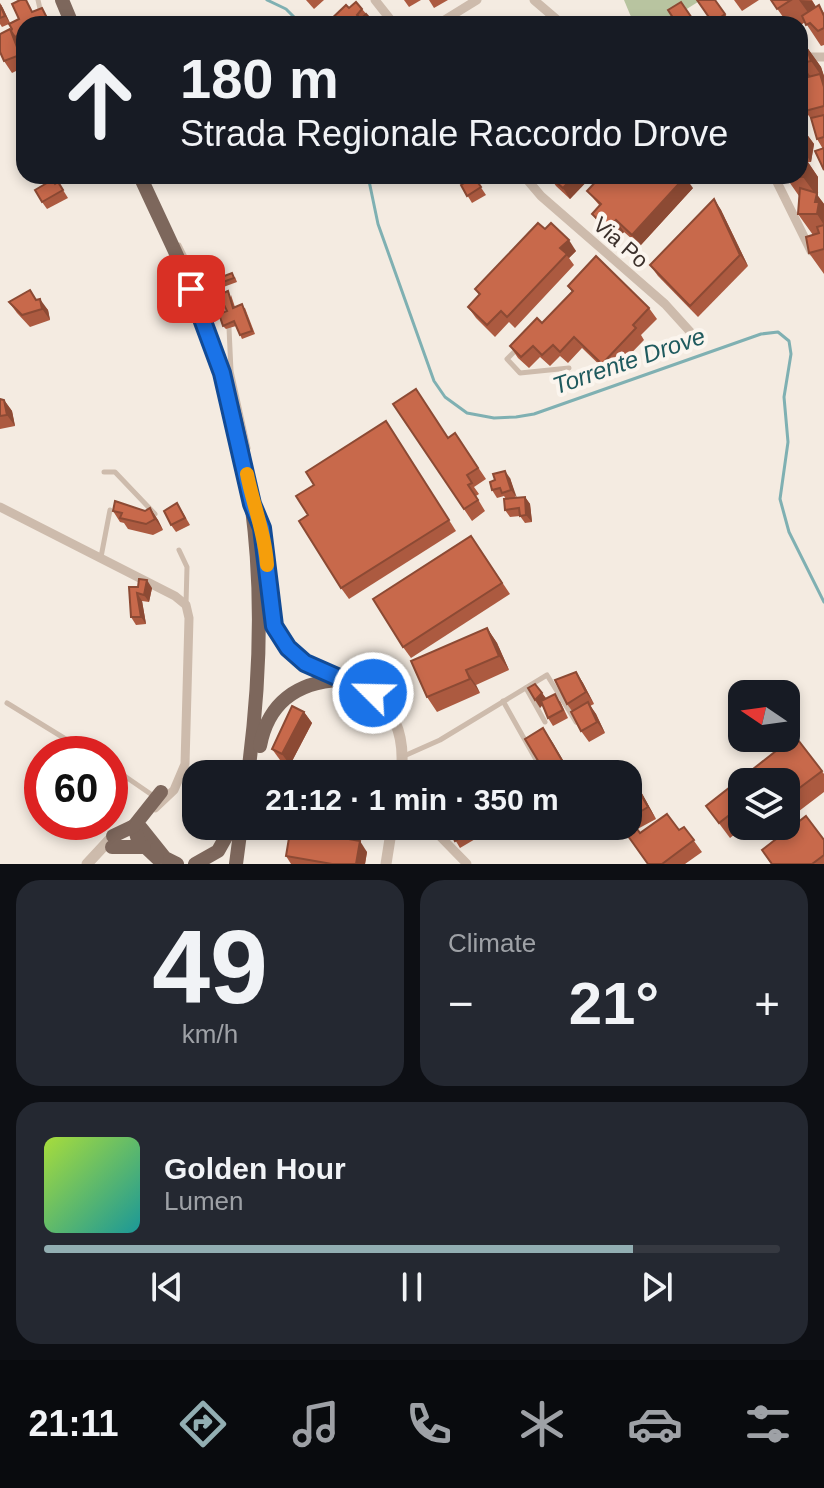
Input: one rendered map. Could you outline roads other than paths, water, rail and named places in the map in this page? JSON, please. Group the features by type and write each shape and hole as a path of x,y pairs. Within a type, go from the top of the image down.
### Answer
{"main road":[{"path":"144,184 214,348 245,465 260,576 260,655 249,760"},
{"path":"252,504 263,532 270,608 277,632 300,660 373,693"},
{"path":"243,760 252,689 260,655"},
{"path":"258,760 264,729 278,705 303,686 344,680"},
{"path":"110,842 134,826 158,799"},
{"path":"158,799 148,844 163,864"},
{"path":"134,826 137,838 177,864"},
{"path":"195,864 218,851 224,840"},
{"path":"236,864 239,840"},
{"path":"244,864 247,840"},
{"path":"110,842 148,844"}],"street":[{"path":"375,0 388,16"},
{"path":"452,16 477,0"},
{"path":"534,0 553,16"},
{"name":"Via Po","path":"531,184 672,310 694,336"},
{"path":"778,184 811,251"},
{"path":"0,507 186,605 189,618 184,753 180,778 87,864"},
{"path":"373,693 394,717 403,760"},
{"path":"158,799 174,778 184,753"},
{"path":"386,864 390,840"},
{"path":"444,840 467,864"}],"lane":[{"path":"38,0 41,13"},
{"path":"162,226 178,243 198,282 217,298 225,316"},
{"path":"599,266 610,255"},
{"path":"229,328 231,371 248,441 245,465"},
{"path":"527,338 507,359 520,373 569,368"},
{"path":"104,472 115,472 155,514"},
{"path":"101,558 110,510"},
{"path":"179,550 187,567 186,605"},
{"path":"403,756 440,740 547,675 576,722"},
{"path":"526,688 545,722"},
{"path":"503,701 536,760"},
{"path":"7,703 61,736"},
{"path":"128,778 158,799"}],"waterway":[{"name":"Torrente Drove","path":"267,0 293,16"},
{"name":"Torrente Drove","path":"370,184 378,224 434,381 445,397 467,413 494,418 534,414 761,334 778,332 789,341 791,354 784,397 788,442 780,499 789,532 824,602"}]}
